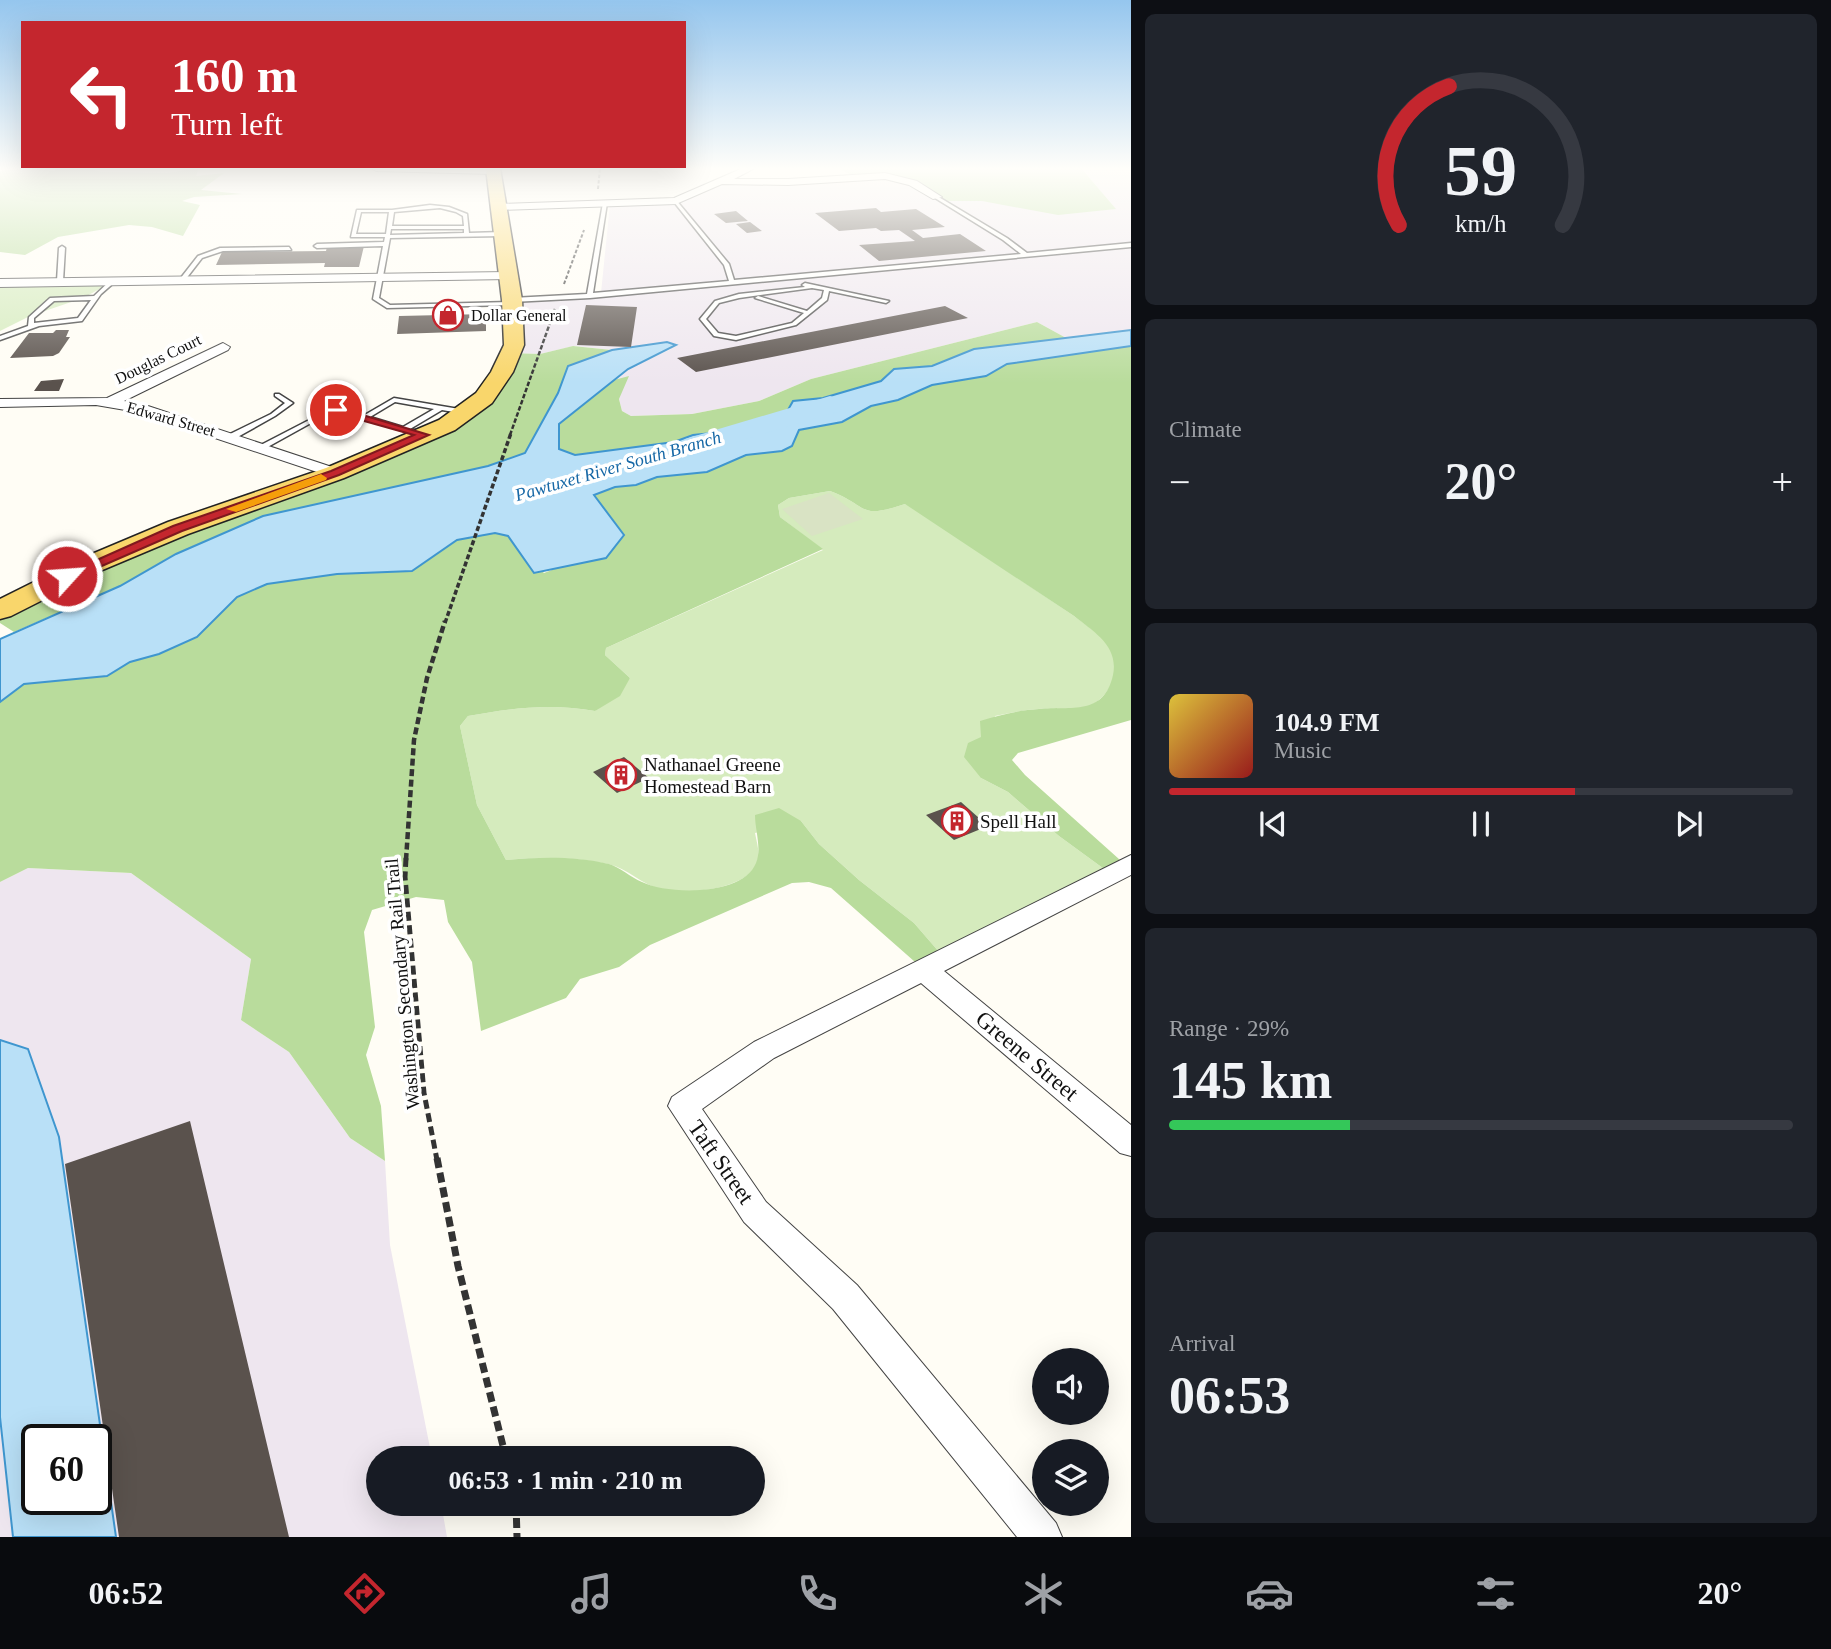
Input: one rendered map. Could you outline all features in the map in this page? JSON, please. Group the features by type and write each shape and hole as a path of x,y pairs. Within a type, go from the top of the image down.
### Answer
{"main road":[{"path":"0,610 90,565 165,533 335,473 414,432 447,425 453,410 484,398 502,372 513,345 512,302 503,240"}],"street":[{"path":"0,283 507,276"},
{"name":"Douglas Court","path":"109,403 223,347"},
{"name":"Edward Street","path":"0,403 109,403 140,408 335,473"},
{"name":"Taft Street","path":"1042,1537 845,1297 755,1212 683,1106 764,1050 1131,864"},
{"name":"Greene Street","path":"923,970 1131,1143"}],"lane":[{"path":"387,240 376,299 389,307 590,296 1131,245"},
{"path":"590,296 599,240"},
{"path":"707,240 727,265 732,282"},
{"path":"1005,240 1026,255"},
{"path":"317,246 386,244"},
{"path":"60,281 62,248"},
{"path":"183,279 200,257 222,249 289,249"},
{"path":"791,276 809,288"},
{"path":"0,338 31,326 80,320 114,280"},
{"path":"826,291 825,299 794,324 736,338 716,335 703,319 717,302 809,288 886,301"},
{"path":"750,296 809,313"},
{"path":"31,326 31,318 52,299 96,298"},
{"path":"231,437 290,403 287,398 277,395"},
{"path":"364,418 394,400 453,410"},
{"path":"336,410 414,432"},
{"path":"261,447 317,418"}],"path":[{"name":"Washington Secondary Rail Trail","path":"503,1446 458,1266 424,1093 405,877 414,740 428,678 463,567 512,432"},
{"path":"516,1516 517,1537"}],"shaded area":[{"path":"606,240 1131,240 1131,330 1068,339 1037,322 811,379 759,401 692,414 631,416 622,411 619,399 621,380 614,380 628,369 671,349 668,342 612,350 574,346 540,354 510,353 512,300 601,293"},
{"path":"28,868 131,873 251,959 241,1020 289,1052 350,1138 385,1161 390,1245 430,1446 366,1446 366,1516 443,1516 447,1537 116,1537 112,1509 112,1424 100,1424 59,1137 28,1049 0,1040 0,882"},
{"path":"0,1417 13,1537 0,1537"}],"green space":[{"path":"0,240 53,240 25,255 0,252"},
{"path":"107,280 105,286 83,298 30,316 0,331 0,282"},
{"path":"1037,322 1068,339 974,349 932,366 894,369 881,381 823,398 794,401 784,417 773,425 760,428 693,435 674,442 575,455 559,450 559,424 614,380 629,376 619,399 622,411 631,416 692,414 759,401 811,379"},
{"path":"573,346 612,350 568,366 558,393 526,453 488,466 263,516 175,554 120,586 14,632 0,623 0,609 331,474 465,412 510,353 540,354"},
{"path":"1131,346 1131,720 1018,753 1012,760 1025,775 1129,868 1111,874 1059,836 1008,792 981,778 964,757 968,743 981,737 980,721 1024,710 1085,706 1102,697 1109,688 1113,675 1114,665 1109,648 1097,634 1074,616 905,504 871,511 830,491 789,498 778,505 780,517 823,549 606,648 605,655 630,678 620,696 595,711 563,707 516,709 468,716 460,726 477,805 506,860 570,858 596,861 613,865 654,886 686,890 721,887 748,874 756,863 758,846 755,815 779,808 801,821 819,844 859,880 914,923 946,960 923,969 831,888 809,882 792,883 650,945 619,967 580,979 566,998 481,1031 472,962 448,922 444,900 416,897 372,910 364,932 375,1027 366,1055 381,1106 385,1161 350,1138 289,1052 241,1020 251,959 131,873 28,868 0,882 0,702 24,684 107,676 130,662 159,654 197,637 237,597 266,584 337,574 412,571 457,540 495,533 508,536 544,573 570,563 606,558 624,534 594,495 657,477 707,472 746,455 782,451 792,446 799,430 842,422 871,406 898,400 932,385 986,376 1007,364"},
{"path":"830,491 871,511 909,505 1074,616 1107,642 1114,653 1116,669 1106,693 1087,707 1033,709 995,716 981,778 1008,792 1059,836 1111,874 946,960 914,923 859,880 819,844 801,821 755,833 758,857 756,865 749,873 727,885 698,891 661,889 615,866 595,862 557,858 506,860 477,805 460,726 468,716 531,708 563,707 595,711 630,678 605,655 606,648 823,550 780,517 778,505 789,498"},
{"path":"829,493 863,519 812,536 782,509"}],"water":[{"path":"1131,330 1131,346 1007,364 986,376 932,385 898,400 871,406 842,422 799,430 792,446 782,451 746,455 707,472 657,477 594,495 624,535 606,558 534,573 508,536 495,533 457,540 412,571 337,574 267,584 237,597 197,637 159,654 130,662 107,676 24,684 0,702 0,639 120,586 176,554 263,516 488,466 525,453 558,393 568,366 612,350 667,342 676,345 628,369 559,424 559,449 575,455 674,442 693,435 760,428 773,425 784,417 793,401 823,398 881,381 894,369 932,366 974,349"},
{"path":"0,1040 28,1049 59,1137 100,1424 21,1424 21,1515 112,1515 112,1509 116,1537 13,1537 0,1417"}],"building":[{"path":"913,240 969,240 986,251 879,261 859,245 915,241"},
{"path":"364,246 359,267 324,267 325,263 216,265 222,252 326,251 327,247"},
{"path":"586,305 637,307 631,347 577,345"},
{"path":"945,306 968,318 696,372 677,358"},
{"path":"486,314 486,331 397,334 399,316"},
{"path":"56,330 69,330 66,337 70,337 59,353 53,356 10,358 29,333 53,333"},
{"path":"64,379 59,391 34,391 41,381"},
{"name":"Nathanael Greene Homestead Barn","path":"624,757 649,778 617,793 593,772"},
{"name":"Spell Hall","path":"961,802 988,826 954,840 926,815"},
{"path":"190,1121 289,1537 119,1537 112,1489 112,1424 103,1424 65,1164"}],"waterway":[{"name":"Pawtuxet River South Branch","path":"696,445 830,405"}],"slow traffic":[{"path":"232,509 321,478"}],"place":[{"name":"Dollar General","path":"448,315"},
{"name":"Nathanael Greene Homestead Barn","path":"621,775"},
{"name":"Spell Hall","path":"957,821"}],"route":[{"path":"67,576 178,528 335,473 424,435 336,410"}]}
